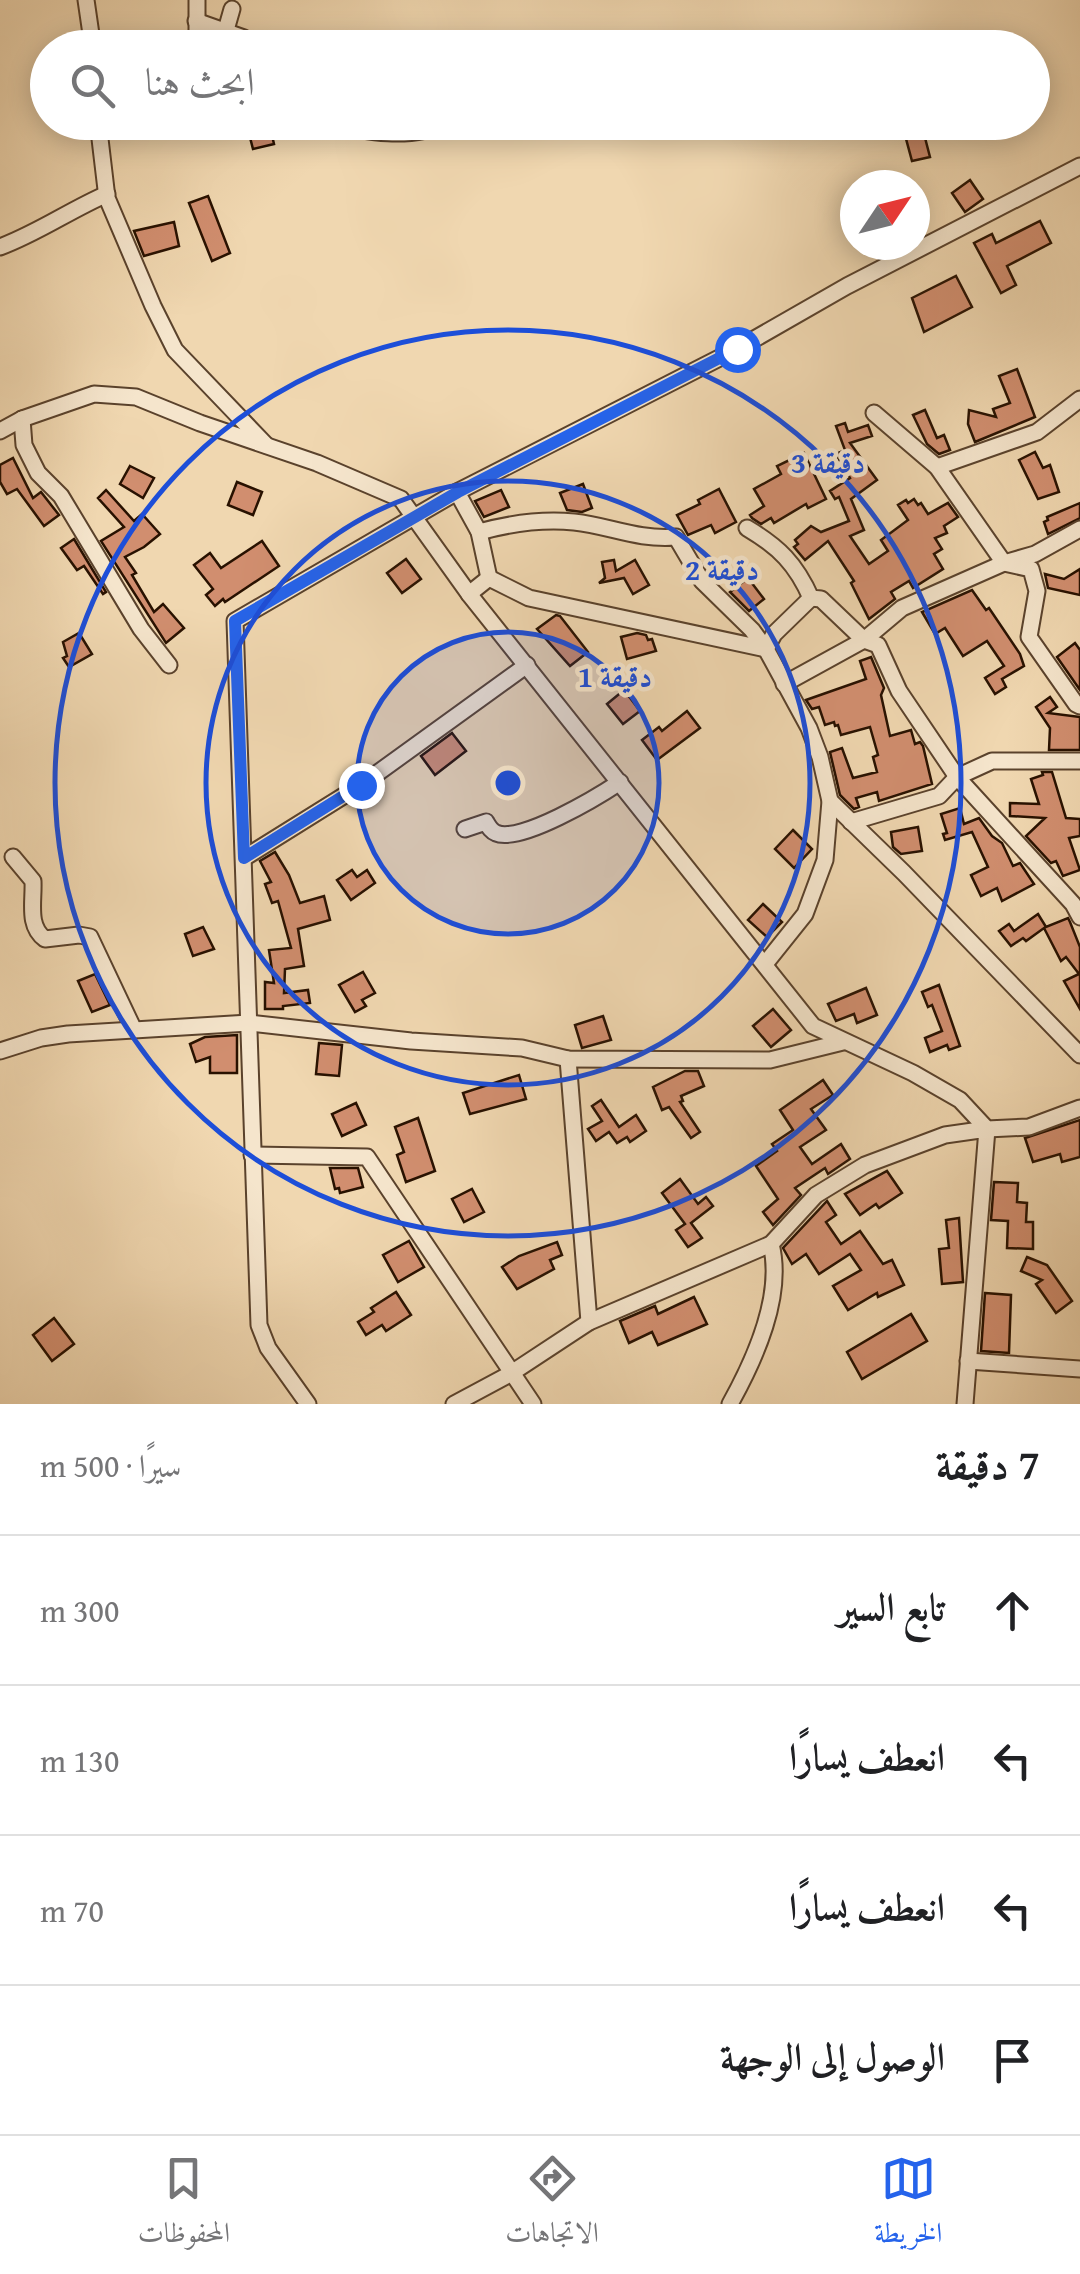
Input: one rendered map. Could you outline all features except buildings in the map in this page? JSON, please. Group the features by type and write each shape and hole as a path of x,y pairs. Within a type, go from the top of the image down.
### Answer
{"street":[{"path":"86,0 90,30"},
{"path":"196,30 197,0"},
{"path":"196,21 226,30 232,9"},
{"path":"100,140 107,194 128,250 176,350 269,448"},
{"path":"308,1404 268,1348 258,1325 235,621 458,492 1080,166"},
{"path":"0,247 32,236 61,214 107,194"},
{"path":"0,430 94,394 136,397 369,483 401,499 469,594 814,1026 960,1100 987,1129 965,1404"},
{"path":"937,467 1037,432 1080,398"},
{"path":"874,413 937,467 1004,564 1031,570 1037,591 1029,638 1080,706"},
{"path":"22,419 24,446 38,474 61,496 141,629 169,665"},
{"path":"458,492 478,532 489,578"},
{"path":"478,532 555,521 602,527 638,538 676,537 702,581 766,649 809,728 830,801 824,860 805,914 766,964"},
{"path":"747,528 774,544 802,578 812,598"},
{"path":"784,684 864,640 902,608 1035,554 1080,529"},
{"path":"469,594 489,578"},
{"path":"489,578 530,598 766,649"},
{"path":"766,649 774,634 812,598 821,599 843,616 864,640 878,646 899,691 958,777 1078,908"},
{"path":"244,858 361,785 527,665"},
{"path":"851,822 939,796 958,777 992,761 1080,761"},
{"path":"465,829 486,822 500,835 515,834 620,782"},
{"path":"830,801 1080,1055"},
{"path":"12,857 33,881 32,922 36,933 45,939 79,935 90,938 134,1030"},
{"path":"0,1051 41,1038 249,1023 411,1041 522,1048 568,1058 770,1060 843,1042"},
{"path":"568,1058 589,1322"},
{"path":"454,1404 510,1374 589,1322 771,1244 816,1195 865,1165 945,1135 1029,1127 1080,1108"},
{"path":"252,1155 367,1156 533,1404"},
{"path":"730,1404 747,1374 762,1330 775,1262 771,1244"},
{"path":"968,1361 1080,1369"}],"route":[{"path":"361,785 244,858 235,621 458,492 737,349"}]}
